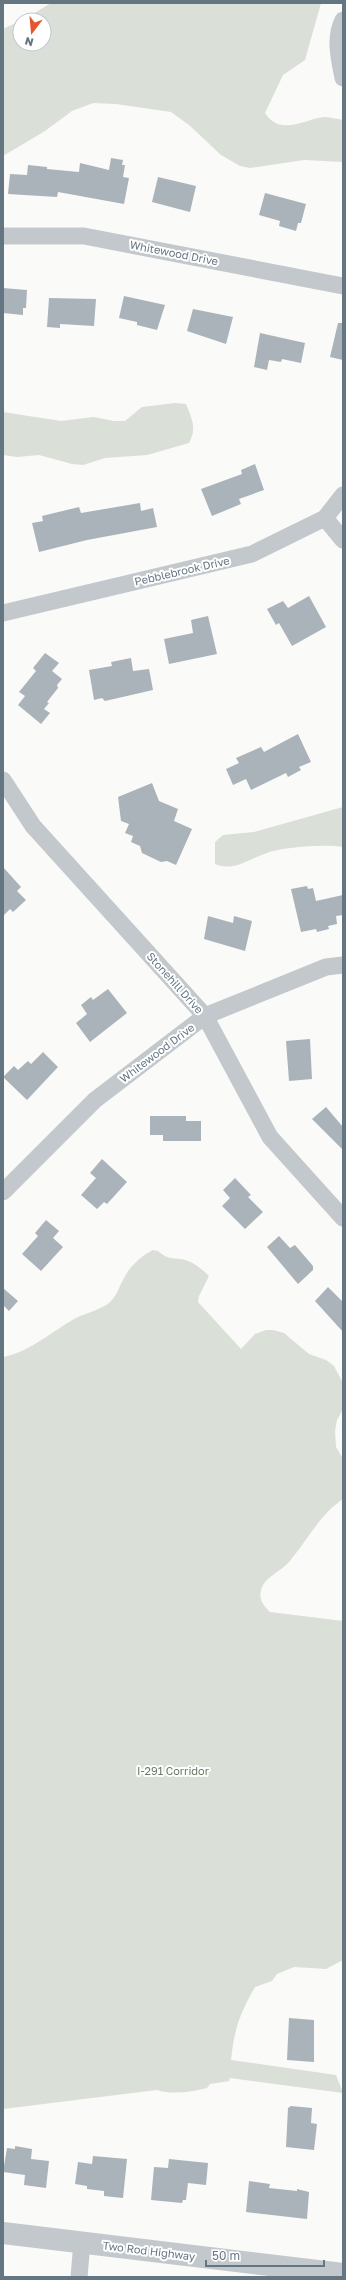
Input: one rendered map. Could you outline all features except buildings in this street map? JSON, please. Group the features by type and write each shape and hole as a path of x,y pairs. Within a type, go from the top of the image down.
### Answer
{"street":[{"path":"343,20 338,36 339,57 343,78"},
{"name":"Whitewood Drive","path":"3,236 84,236 343,286"},
{"name":"Pebblebrook Drive","path":"3,613 252,554 325,518 343,495"},
{"path":"325,518 343,540"},
{"name":"Stonehill Drive","path":"3,780 33,826 205,1016 270,1137 343,1218"},
{"name":"Whitewood Drive","path":"3,1192 95,1100 205,1016 326,967 343,966"},
{"name":"Two Rod Highway","path":"3,2233 343,2274"},
{"path":"79,2277 82,2242"}],"green space":[{"path":"51,3 321,3 305,60 283,75 265,113 271,120 278,124 285,125 293,125 324,117 343,120 343,162 304,160 250,168 240,166 221,155 189,125 171,112 116,104 93,103 72,111 45,131 3,156 3,29 12,25 12,52 52,52 52,12 36,12"},
{"path":"175,403 186,404 190,414 193,424 193,433 189,443 147,455 105,458 83,465 72,464 39,455 17,457 3,455 3,412 61,421 94,417 114,421 125,421 142,407"},
{"path":"343,807 343,847 326,846 293,848 267,853 235,866 222,866 215,864 215,842 223,835 254,832"},
{"name":"I-291 Corridor","path":"153,1250 158,1251 169,1258 191,1262 209,1276 199,1296 198,1302 241,1349 255,1334 266,1330 284,1333 309,1354 326,1360 334,1366 343,1383 343,1409 337,1420 335,1431 336,1447 343,1459 343,1499 320,1520 289,1562 265,1582 261,1589 260,1597 270,1612 343,1621 343,1960 326,1969 294,1967 277,1974 272,1981 255,1987 238,2022 231,2060 336,2075 343,2093 230,2078 229,2081 210,2084 207,2088 188,2092 176,2093 157,2090 3,2109 3,1357 32,1346 67,1323 109,1303 116,1295 132,1266 144,1255"}]}
